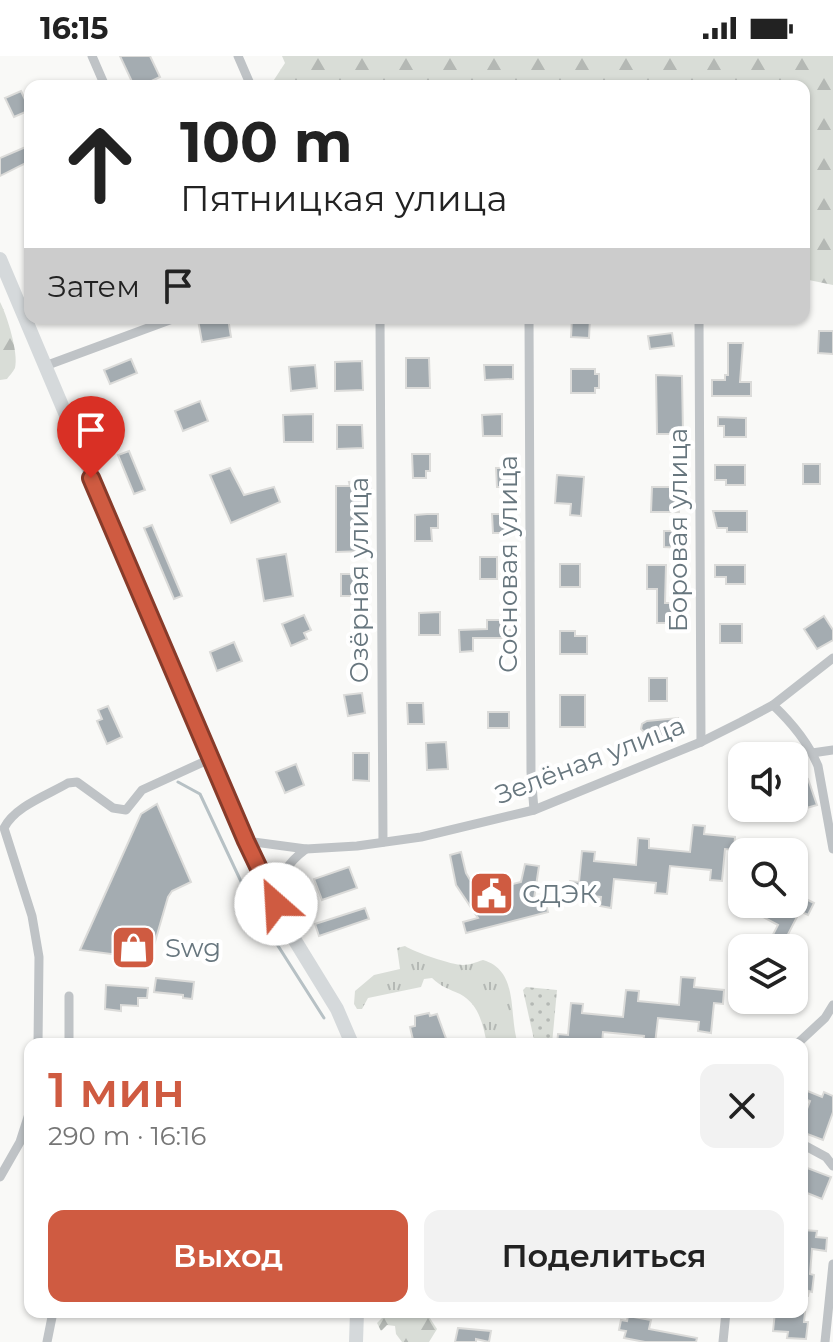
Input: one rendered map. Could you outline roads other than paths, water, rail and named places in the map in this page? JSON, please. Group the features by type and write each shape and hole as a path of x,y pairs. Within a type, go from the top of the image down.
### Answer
{"main road":[{"path":"0,259 24,316"},
{"path":"27,324 246,841 276,904 337,1009 349,1038"},
{"path":"356,1342 357,1318"}],"street":[{"path":"92,56 102,80"},
{"path":"238,56 248,80"},
{"path":"45,366 159,324"},
{"name":"Озёрная улица","path":"380,324 383,842"},
{"name":"Сосновая улица","path":"529,324 530,756 534,810"},
{"name":"Боровая улица","path":"699,324 701,742"},
{"name":"Зелёная улица","path":"246,841 306,849 383,842 421,837 534,810 701,742 773,705 833,658"},
{"path":"773,705 788,719 812,753 825,800 833,849"},
{"path":"812,753 833,750"},
{"path":"38,1038 39,957 32,916 4,828 6,822 68,783 77,782 113,808 126,810 142,790 210,759"},
{"path":"276,904 279,877 291,859 306,849"},
{"path":"69,996 69,1038"},
{"path":"803,1038 825,1018 833,1005"},
{"path":"0,1177 24,1130"},
{"path":"808,1147 826,1157 833,1166"},
{"path":"825,1342 833,1264"},
{"path":"47,1342 52,1318"},
{"path":"723,1342 725,1318"}],"waterway":[{"path":"178,782 200,794 252,905 324,1018"}],"place":[{"name":"СДЭК","path":"491,894"},
{"name":"Swg","path":"134,948"}]}
